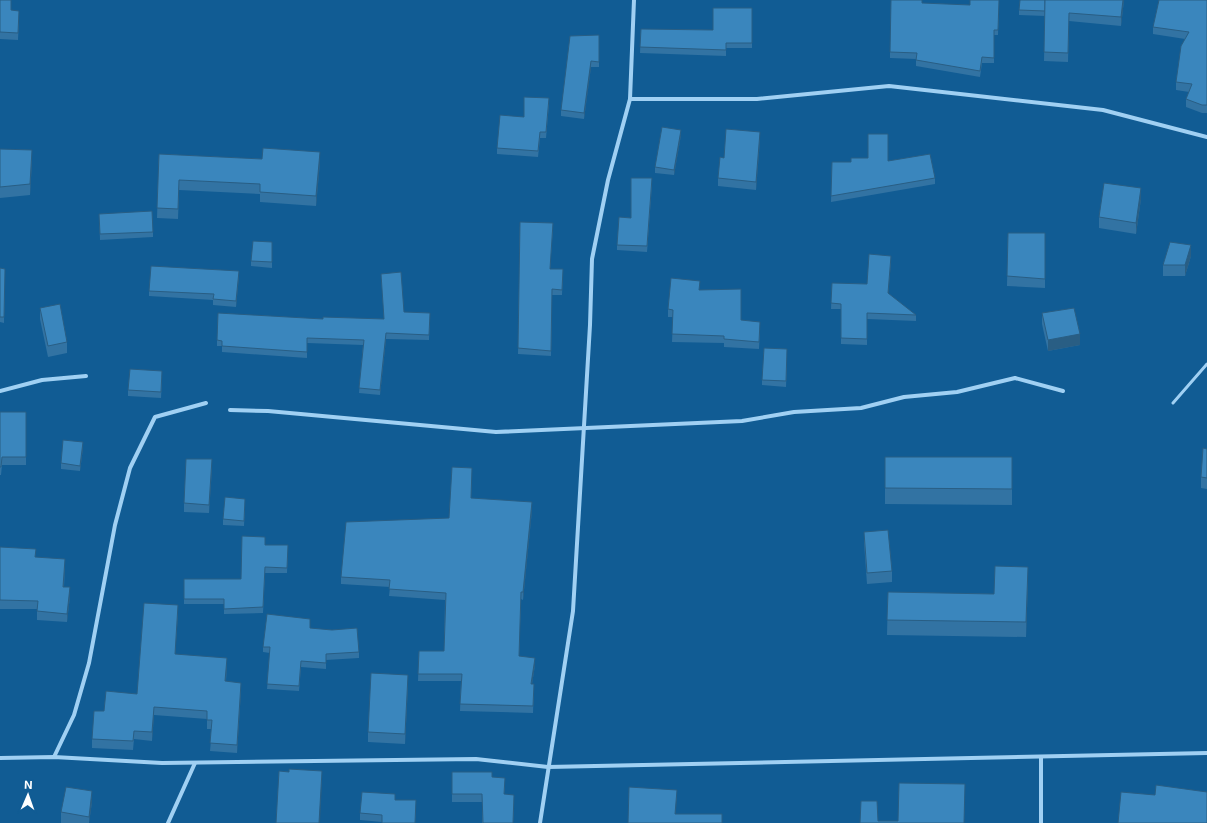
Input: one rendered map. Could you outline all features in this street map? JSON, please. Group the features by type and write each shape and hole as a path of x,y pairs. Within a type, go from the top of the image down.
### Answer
{"street":[{"path":"540,823 573,611 582,429 590,325 592,259 608,180 630,99 634,0"},
{"path":"630,99 757,99 889,86 1103,110 1207,137"},
{"path":"0,391 42,380 86,376"},
{"path":"230,410 268,411 496,432 742,421 794,412 861,408 904,397 957,392 1015,378 1063,391"},
{"path":"54,758 74,714 89,663 114,526 130,468 155,417 206,403"},
{"path":"0,758 54,758 162,763 476,759 548,766 1207,753"},
{"path":"1041,756 1041,823"},
{"path":"168,823 195,763"}],"lane":[{"path":"1173,403 1207,364"}],"building":[{"path":"0,0 11,0 11,10 19,11 18,33 0,32"},
{"path":"891,0 922,0 922,3 970,5 970,0 999,0 998,30 994,30 994,58 982,57 980,71 916,60 917,53 890,52"},
{"path":"1020,0 1045,0 1045,11 1019,10"},
{"path":"1045,0 1123,0 1121,17 1069,13 1068,53 1044,52"},
{"path":"1159,0 1207,0 1207,105 1202,105 1186,99 1192,84 1176,82 1181,46 1189,32 1153,27"},
{"path":"713,8 752,8 752,43 726,43 726,50 640,47 641,29 713,30"},
{"path":"599,35 599,62 591,61 584,113 561,110 570,36"},
{"path":"524,97 549,98 546,132 540,132 538,151 497,148 500,115 524,117"},
{"path":"662,127 681,130 674,170 655,167"},
{"path":"726,129 760,132 756,182 718,178 720,157 724,158"},
{"path":"868,134 888,134 888,161 930,154 935,178 831,196 832,162 851,162 851,158 868,158"},
{"path":"263,148 320,152 316,196 260,192 260,184 179,180 178,209 157,208 159,154 262,159"},
{"path":"0,149 32,150 30,184 0,187"},
{"path":"631,178 652,178 647,246 617,245 619,217 631,218"},
{"path":"1104,183 1141,188 1136,223 1099,217"},
{"path":"152,211 153,232 100,234 99,214"},
{"path":"520,222 553,223 550,269 563,269 562,290 552,289 551,351 518,348"},
{"path":"1008,233 1045,233 1045,279 1007,276"},
{"path":"253,241 272,242 272,262 251,261"},
{"path":"1170,242 1191,245 1185,265 1163,265"},
{"path":"869,254 891,256 888,293 916,315 867,313 867,339 841,338 841,304 831,303 832,283 867,284"},
{"path":"151,266 239,271 236,301 213,299 214,294 149,291"},
{"path":"0,268 5,269 4,317 0,317"},
{"path":"401,272 404,312 430,313 429,335 386,333 380,390 359,388 364,340 307,338 307,352 222,346 222,341 217,340 218,313 323,319 323,317 384,319 381,274"},
{"path":"671,278 700,281 699,290 741,289 741,320 760,322 759,342 724,339 724,336 672,334 673,310 668,309"},
{"path":"60,304 67,342 48,346 40,308"},
{"path":"1074,308 1080,334 1048,340 1042,313"},
{"path":"764,348 787,349 786,381 762,380"},
{"path":"130,369 162,371 161,392 128,390"},
{"path":"0,412 26,412 26,457 2,457 1,467 0,467"},
{"path":"63,440 83,442 80,466 61,463"},
{"path":"1203,448 1207,449 1207,478 1201,477"},
{"path":"885,457 1012,457 1012,489 885,488"},
{"path":"186,459 212,459 209,505 184,503"},
{"path":"452,467 472,468 471,498 532,502 523,592 521,592 519,656 535,658 531,684 534,684 533,706 460,704 462,674 418,674 419,651 444,651 446,593 389,589 390,580 341,577 346,522 449,518"},
{"path":"225,497 245,499 244,521 223,519"},
{"path":"888,530 892,571 867,573 864,532"},
{"path":"242,536 265,537 265,545 288,545 287,568 265,567 263,607 224,609 224,599 184,599 184,579 241,579"},
{"path":"0,547 36,549 35,557 65,559 63,587 70,587 67,614 37,611 38,601 0,600"},
{"path":"995,566 1028,567 1026,622 887,620 888,592 994,594"},
{"path":"144,603 178,605 175,654 227,658 225,681 241,683 237,745 210,743 212,720 207,720 207,711 154,707 152,732 134,731 133,741 92,739 94,711 104,711 106,691 137,694"},
{"path":"267,614 310,619 310,628 332,630 357,628 359,652 326,654 326,663 301,661 299,686 267,684 270,647 263,647"},
{"path":"371,673 408,675 405,734 368,732"},
{"path":"289,769 322,771 319,823 276,823 279,771 289,772"},
{"path":"452,772 492,772 492,777 505,778 504,794 514,795 513,823 483,823 482,794 452,794"},
{"path":"899,783 965,784 964,823 860,823 861,801 877,801 878,821 898,821"},
{"path":"1156,785 1207,792 1207,823 1118,823 1121,792 1155,795"},
{"path":"66,787 92,791 89,817 61,812"},
{"path":"629,787 677,790 675,814 722,814 722,823 628,823"},
{"path":"362,792 395,794 395,800 416,800 415,823 382,823 382,815 360,813"}]}
